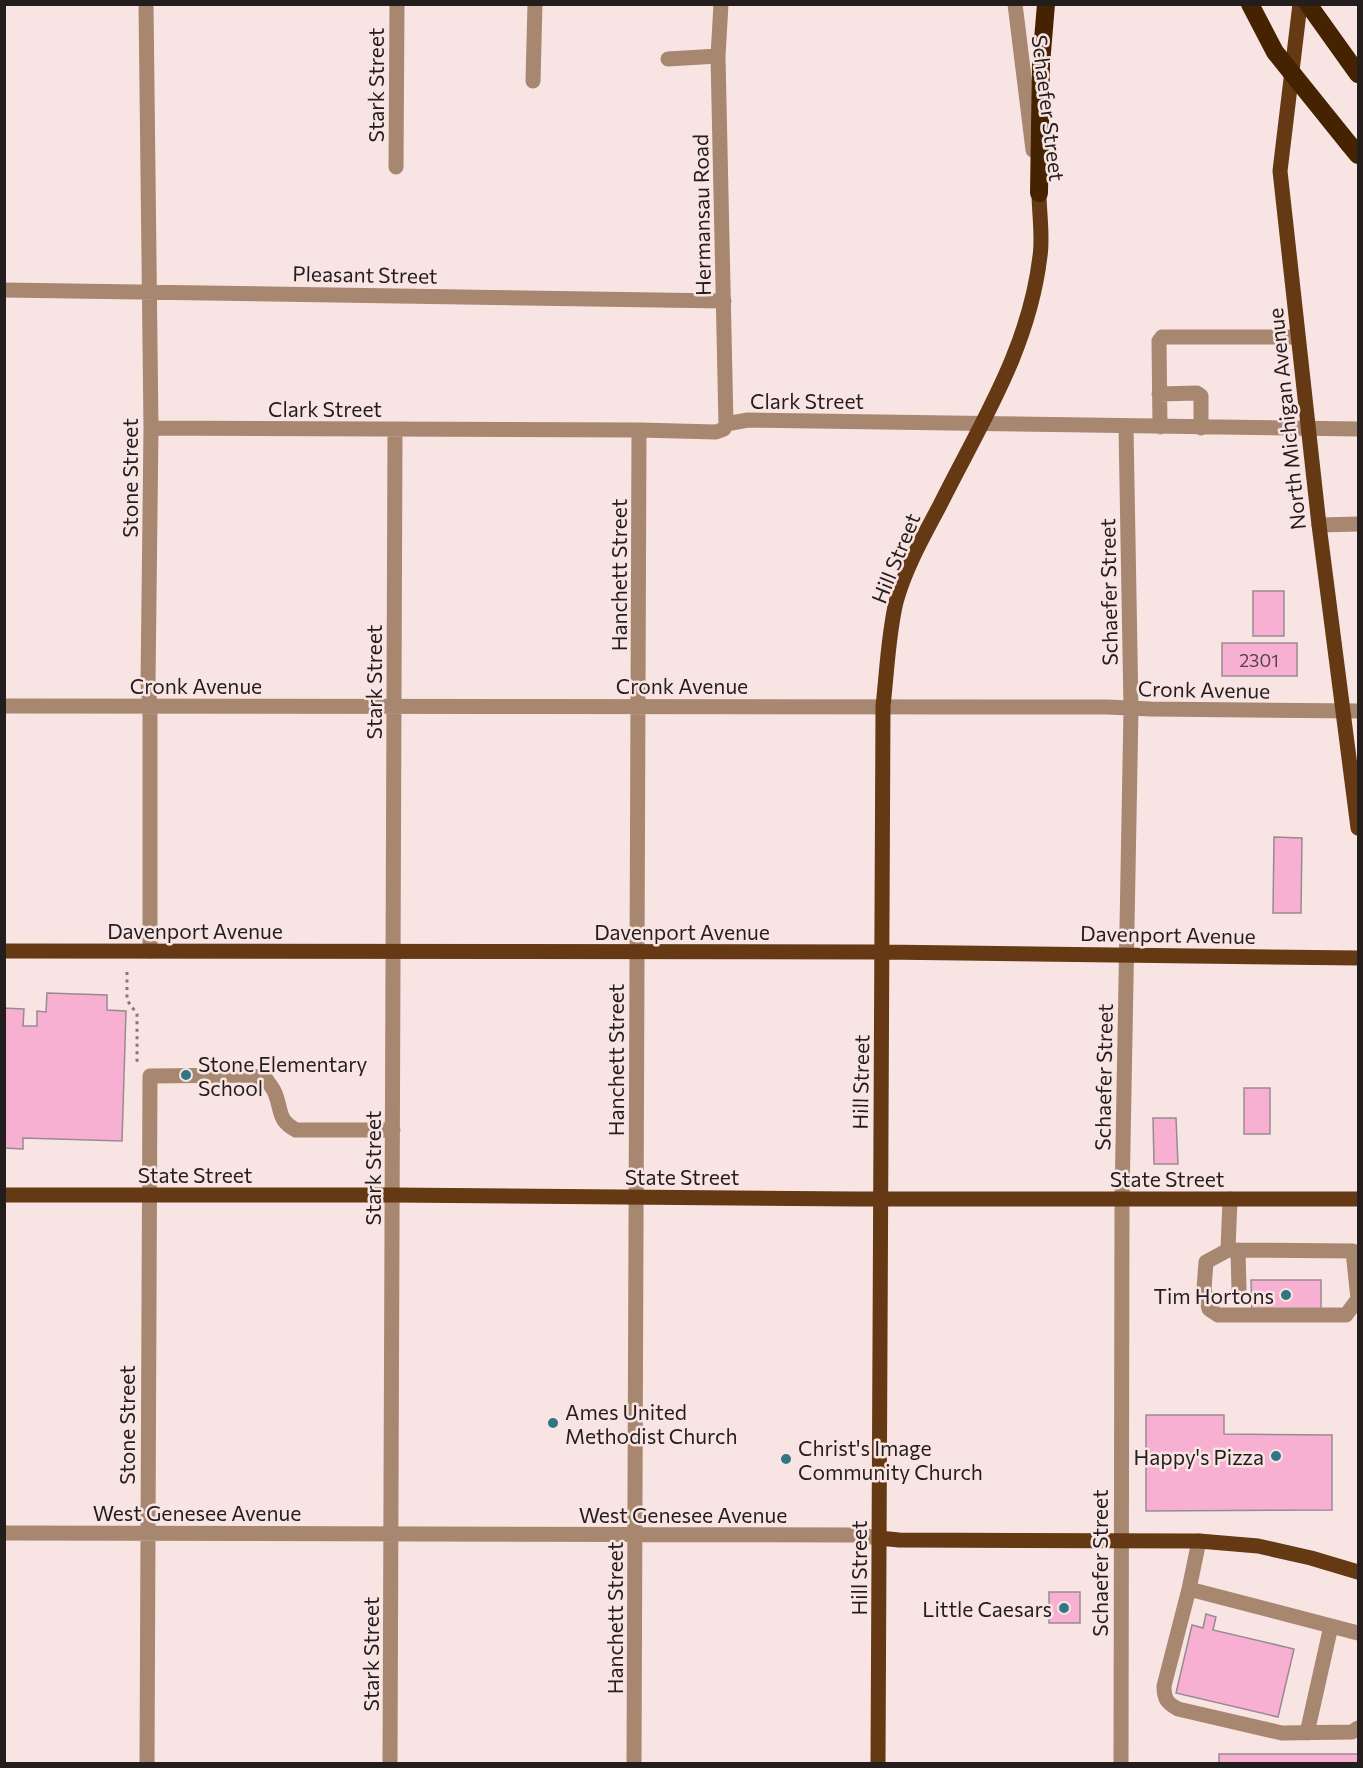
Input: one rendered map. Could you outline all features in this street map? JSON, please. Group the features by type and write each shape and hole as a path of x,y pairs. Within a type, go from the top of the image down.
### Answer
{"highway":[{"path":"1039,193 1041,64 1046,4"},
{"path":"1250,4 1275,52 1354,150"},
{"path":"1308,4 1359,74"}],"main road":[{"name":"North Michigan Avenue","path":"1300,4 1280,171 1319,525 1352,711 1359,828"},
{"name":"Schaefer Street","path":"982,422 995,402 1010,368 1024,333 1033,300 1041,254 1039,193"},
{"name":"Hill Street","path":"878,1764 883,706 896,602 913,558 982,422"},
{"name":"Davenport Avenue","path":"4,951 882,952 1359,958"},
{"name":"State Street","path":"4,1195 1359,1199"},
{"name":"West Genesee Avenue","path":"879,1538 899,1540 1199,1541 1258,1546 1358,1572"}],"street":[{"name":"Stone Street","path":"146,4 151,428 148,684 150,706 150,951"},
{"name":"Stark Street","path":"396,166 397,4"},
{"path":"533,81 535,4"},
{"name":"Hermansau Road","path":"721,4 718,56 726,424"},
{"name":"Schaefer Street","path":"1015,4 1039,193"},
{"path":"668,59 718,56"},
{"name":"Pleasant Street","path":"4,290 724,301"},
{"path":"1160,427 1159,341 1162,337 1299,337"},
{"path":"1159,394 1197,393 1202,396 1201,428"},
{"name":"Clark Street","path":"151,428 716,432 724,429 726,424 748,420 1359,429"},
{"name":"Schaefer Street","path":"1120,1764 1122,1199 1131,709 1126,427"},
{"name":"Stark Street","path":"390,1764 395,430"},
{"name":"Hanchett Street","path":"634,1764 639,430"},
{"path":"1319,525 1359,524"},
{"name":"Cronk Avenue","path":"4,706 1107,706 1131,709 1352,711"},
{"name":"Stone Street","path":"147,1764 150,1076 250,1075 267,1080 275,1093 278,1109 286,1124 296,1130 393,1130"},
{"path":"1230,1198 1233,1250 1239,1290"},
{"path":"1233,1250 1353,1251 1358,1299 1346,1315 1218,1315 1209,1309 1204,1289 1206,1262 1233,1250"},
{"name":"West Genesee Avenue","path":"4,1533 856,1535 879,1538"},
{"path":"1199,1541 1164,1686 1167,1703 1178,1709 1282,1733 1352,1732 1359,1728"},
{"path":"1358,1572 1359,1564"},
{"path":"1189,1590 1359,1633"},
{"path":"1306,1733 1331,1626"}],"path":[{"path":"127,972 128,1000 137,1014 137,1062"}],"building":[{"path":"1253,591 1284,591 1284,636 1253,636"},
{"path":"1222,643 1297,643 1297,676 1222,676"},
{"path":"1274,837 1302,838 1301,913 1273,913"},
{"path":"47,993 107,995 107,1010 126,1011 122,1141 23,1138 23,1149 4,1148 4,1008 24,1009 23,1026 37,1026 37,1011 46,1012"},
{"path":"1244,1088 1270,1088 1270,1134 1244,1134"},
{"path":"1153,1118 1176,1118 1178,1164 1154,1164"},
{"name":"Tim Hortons","path":"1251,1280 1321,1280 1321,1310 1252,1311"},
{"path":"1146,1415 1224,1415 1224,1434 1332,1435 1332,1510 1146,1511"},
{"name":"Little Caesars","path":"1049,1592 1080,1592 1080,1623 1049,1623"},
{"path":"1206,1614 1216,1617 1213,1630 1294,1649 1278,1717 1176,1693 1192,1625 1203,1628"},
{"path":"1219,1754 1358,1754 1358,1764 1219,1764"}],"place":[{"name":"Stone Elementary School","path":"186,1075"},
{"name":"Tim Hortons","path":"1286,1295"},
{"name":"Ames United Methodist Church","path":"553,1423"},
{"name":"Happy's Pizza","path":"1276,1456"},
{"name":"Christ's Image Community Church","path":"786,1459"},
{"name":"Little Caesars","path":"1064,1608"}]}
